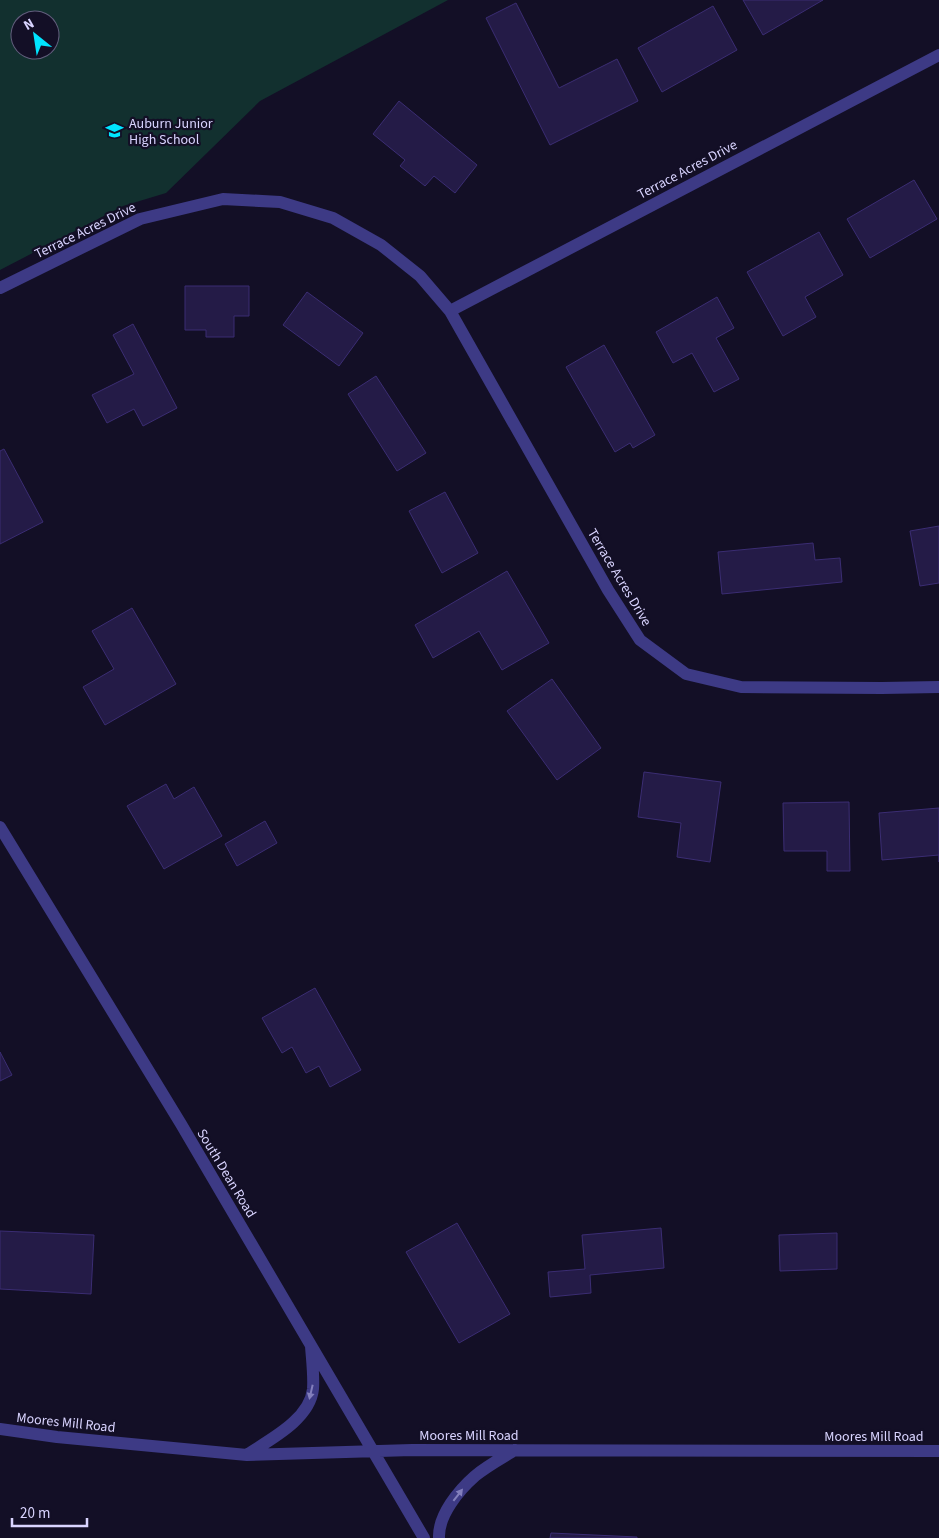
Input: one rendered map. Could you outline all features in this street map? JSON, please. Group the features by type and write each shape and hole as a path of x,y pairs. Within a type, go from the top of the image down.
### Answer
{"street":[{"name":"Terrace Acres Drive","path":"450,311 939,55"},
{"name":"Terrace Acres Drive","path":"0,288 140,219 223,199 280,202 333,218 381,245 420,276 450,311 608,590 640,640 686,674 741,688 939,686"},
{"name":"South Dean Road","path":"0,827 181,1124 424,1538"},
{"path":"247,1455 290,1426 304,1412 313,1391 311,1344"},
{"name":"Moores Mill Road","path":"0,1429 247,1455 374,1450 939,1451"},
{"path":"439,1538 439,1529 444,1518 460,1492 476,1475 515,1450"}],"green space":[{"name":"Auburn Junior High School","path":"0,0 448,0 260,101 166,193 123,206 0,270"}],"building":[{"path":"743,0 823,0 763,35"},
{"path":"516,3 559,88 617,59 638,101 550,145 486,18"},
{"path":"713,6 737,50 662,92 638,48"},
{"path":"399,101 477,165 455,193 434,176 425,186 400,166 405,160 373,134"},
{"path":"914,180 937,219 870,258 847,219"},
{"path":"819,232 843,275 805,297 816,317 783,336 747,272"},
{"path":"185,286 249,286 249,316 234,316 234,337 206,337 206,330 185,330"},
{"path":"307,292 363,333 339,366 283,325"},
{"path":"717,297 734,328 716,338 739,379 714,392 692,353 673,363 656,332"},
{"path":"133,324 177,408 143,426 134,409 107,423 92,395 134,374 113,335"},
{"path":"604,345 655,435 633,448 630,443 615,452 566,367"},
{"path":"376,376 426,453 397,471 348,394"},
{"path":"4,449 43,522 0,544 0,451"},
{"path":"445,492 478,553 442,573 409,511"},
{"path":"939,526 939,583 920,586 910,531"},
{"path":"813,543 815,560 840,558 842,582 722,594 718,552"},
{"path":"507,571 549,643 502,670 479,631 433,658 415,625"},
{"path":"132,608 176,684 105,725 83,687 114,669 92,631"},
{"path":"552,679 601,748 557,780 507,711"},
{"path":"644,772 721,782 710,862 677,857 681,823 638,817"},
{"path":"166,784 174,799 194,787 222,836 164,869 127,806"},
{"path":"849,802 850,871 827,871 827,851 784,851 783,803"},
{"path":"939,808 939,855 882,860 879,813"},
{"path":"265,821 277,843 237,866 225,844"},
{"path":"315,988 361,1070 330,1087 319,1066 306,1073 292,1047 282,1053 262,1018"},
{"path":"0,1052 12,1075 0,1081"},
{"path":"457,1223 510,1314 459,1343 406,1252"},
{"path":"661,1228 664,1268 590,1275 591,1293 550,1297 548,1272 585,1269 582,1235"},
{"path":"0,1231 94,1235 91,1294 0,1289"},
{"path":"837,1233 837,1269 780,1271 779,1235"},
{"path":"551,1533 637,1537 637,1538 550,1538"}],"place":[{"name":"Auburn Junior High School","path":"115,131"}]}
